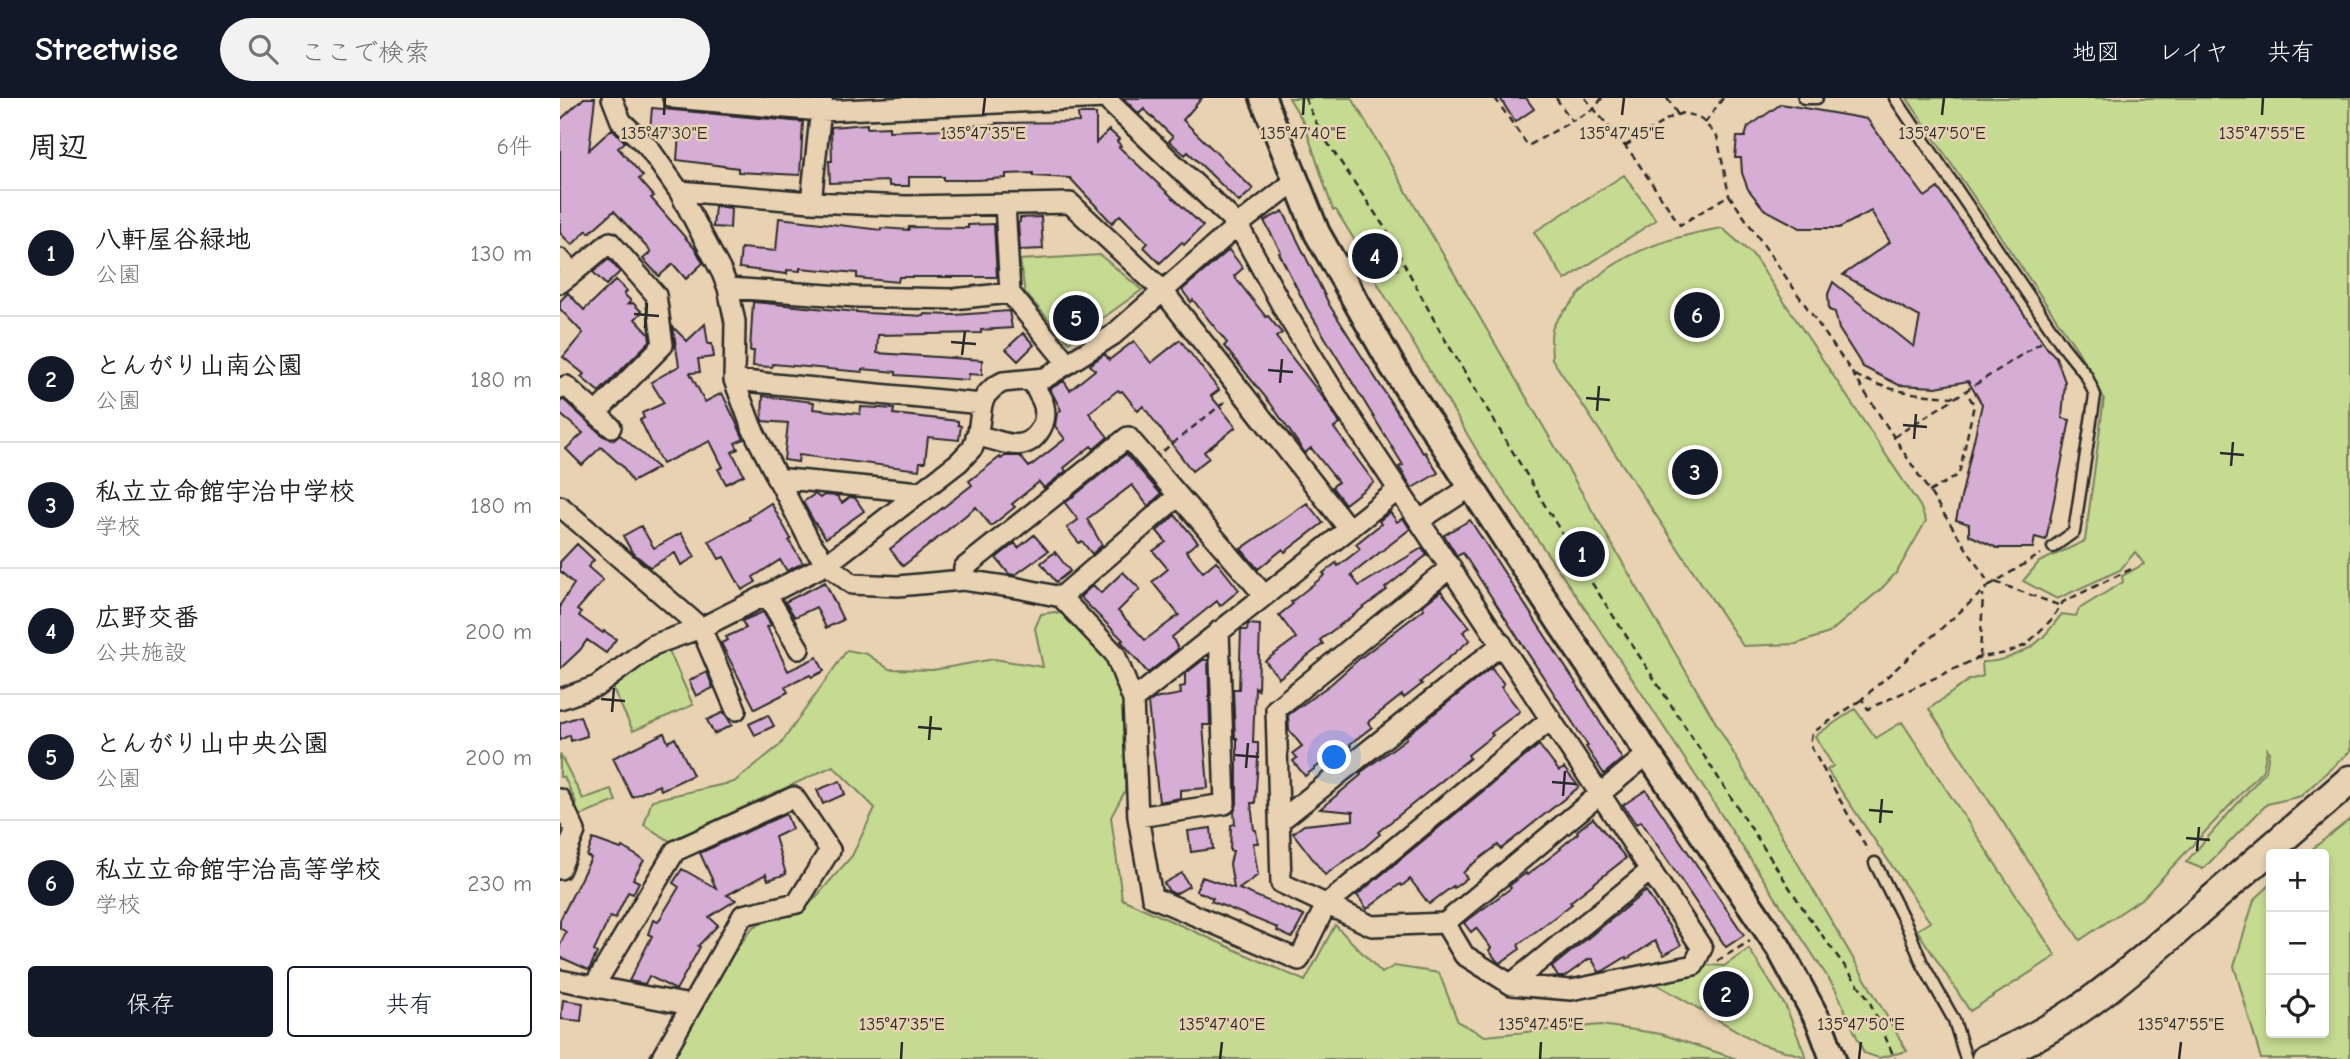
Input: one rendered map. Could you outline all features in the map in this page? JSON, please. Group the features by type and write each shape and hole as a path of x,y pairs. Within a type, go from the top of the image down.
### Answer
{"main road":[{"path":"1986,1059 2034,1038 2068,1018 2114,985 2350,780"}],"street":[{"path":"612,98 621,121 648,147 679,191 728,288 735,322 734,380 752,428 776,478 810,542 827,564 852,584 898,586 963,580 1061,597 1115,654 1133,700 1138,817 1152,897 1299,960 1326,905 1551,719"},
{"path":"673,98 822,104 1105,98 1238,225 1294,326 1398,490 1702,948 1694,965 1571,990 1511,984 1464,955 1446,923"},
{"path":"1263,98 1317,233 1393,367 1564,629 1779,948 1820,1024 1833,1059"},
{"path":"811,202 822,104"},
{"path":"560,699 597,686 653,645 701,628 827,564 959,461 973,447 986,395 1003,383 1045,378 1113,335 1238,225 1296,181"},
{"path":"679,191 811,202 906,206 1070,203 1163,291 1348,528"},
{"path":"1004,204 1010,293 1068,364"},
{"path":"564,271 610,242 656,295 663,345 596,413"},
{"path":"728,288 856,297 953,299 1010,293"},
{"path":"734,380 982,404"},
{"path":"976,436 989,437 1006,445 1017,445 1036,436 1045,417 1044,406 1034,390 1034,381"},
{"path":"560,389 566,386 611,427"},
{"path":"963,580 964,568 1128,438 1264,595"},
{"path":"776,478 920,492"},
{"path":"1420,520 1472,486"},
{"path":"1133,700 1398,490"},
{"path":"1061,597 1178,496"},
{"path":"560,506 701,628 736,710"},
{"path":"1451,567 1276,709 1281,883 1372,926 1446,923 1649,753"},
{"path":"767,595 799,649"},
{"path":"1138,817 1225,804 1219,631"},
{"path":"1280,821 1502,644"},
{"path":"594,986 675,850 794,797 830,850 797,903 743,915 661,1059"},
{"path":"560,799 575,831 560,869"},
{"path":"1511,984 1651,870"},
{"path":"560,980 690,1005"}],"lane":[{"path":"1804,98 1817,98"},
{"path":"1895,98 2054,334 2086,375 2095,395 2074,532 2053,547"},
{"path":"1875,863 1908,926 1922,963 1954,1020 1966,1059"}],"path":[{"path":"1305,98 1321,133 1385,228 1440,331 1590,580 1808,916 1868,998 1895,1059"},
{"path":"1495,98 1528,146 1594,109 1602,98"},
{"path":"1556,98 1572,121"},
{"path":"1585,98 1625,146 1680,225 1729,195"},
{"path":"1667,98 1678,115"},
{"path":"1705,123 1723,98"},
{"path":"1625,146 1683,113 1699,117 1717,136 1729,195 1852,373 1990,585"},
{"path":"1894,437 2054,334"},
{"path":"1852,373 1892,390 1917,395 1956,397"},
{"path":"1149,462 1240,389"},
{"path":"1930,492 1959,474 1974,405 1966,391"},
{"path":"1875,863 1810,745 1812,733 1862,699 1990,585 2053,547"},
{"path":"1862,699 1868,709 1980,657 2007,653 2026,645 2051,620 2063,602 2131,569"},
{"path":"1995,582 2061,606"},
{"path":"1980,657 1983,592"},
{"path":"1720,961 1752,940"}],"green space":[{"path":"1289,98 1352,98 1907,1051 1879,1058 1864,1053 1836,990 1616,654 1479,454 1375,279 1398,269 1379,233 1355,241 1336,210 1333,210 1304,123"},
{"path":"1907,98 2350,98 2350,751 2301,796 2267,804 2203,869 2186,862 2266,771 2269,752 2267,749 2263,770 2144,897 2080,940 1929,709 1969,680 1983,676 1982,662 2005,659 2028,649 2043,637 2062,614 2076,616 2079,609 2123,582 2122,576 2144,564 2135,552 2120,570 2057,599 2023,581 2039,562 2085,541 2104,398 2078,351"},
{"path":"1624,175 1656,220 1565,280 1534,232"},
{"path":"1722,228 1753,255 1920,506 1926,521 1897,572 1881,589 1829,633 1796,644 1743,646 1552,359 1551,334 1554,324 1601,274 1638,252 1658,244"},
{"path":"1100,255 1142,290 1069,342 1025,293 1020,260"},
{"path":"1055,612 1067,615 1114,667 1126,717 1125,791 1111,817 1122,899 1305,981 1335,925 1382,973 1394,966 1439,973 1458,1022 1485,1036 1601,1025 1661,1034 1737,1059 670,1059 689,1013 753,927 809,905 852,856 875,808 833,766 670,841 644,825 652,800 734,782 780,745 847,650 867,654 889,669 933,670 994,659 1043,667 1035,628 1041,614"},
{"path":"667,646 693,705 633,731 613,689 628,672"},
{"path":"1855,709 1876,738 1902,722 2056,956 1970,1011 1917,930 1930,922 1827,770 1833,766 1815,736"},
{"path":"560,754 583,799 611,789 616,801 578,817 572,804 576,802 564,777 560,777"},
{"path":"2350,819 2350,1059 2261,1059 2234,966 2254,900 2266,889 2266,1038 2329,1038 2329,849 2312,849"},
{"path":"1749,949 1786,1007 1806,1057 1760,1044 1651,981 1708,965 1724,966"}],"building":[{"path":"584,98 595,98 589,150 612,129 625,142 618,148 643,176 639,179 654,196 651,198 696,250 703,263 686,279 673,264 659,276 643,259 651,252 614,211 589,233 587,230 572,245 560,233 560,120"},
{"path":"1123,98 1202,98 1183,120 1253,189 1239,202 1188,152 1185,155 1169,141 1173,137 1144,109 1139,114"},
{"path":"1500,98 1526,98 1534,109 1515,122"},
{"path":"1781,104 1867,119 1925,197 1938,188 2056,357 2065,382 2062,418 2070,420 2046,540 2035,537 2033,548 1997,548 1969,535 1969,524 1956,520 1982,404 1968,381 1936,387 1899,385 1863,367 1839,329 1835,312 1829,310 1828,294 1833,282 1914,347 1920,317 1843,275 1890,242 1871,211 1839,228 1800,228 1764,209 1748,189 1742,173 1741,158 1735,158 1737,137 1745,137 1748,127"},
{"path":"652,108 803,122 800,175 738,172 738,168 677,160 679,133 650,130"},
{"path":"1078,114 1096,114 1096,143 1109,130 1119,139 1119,147 1203,226 1160,263 1144,247 1148,243 1120,215 1112,223 1070,178 1033,176 1033,173 1006,174 1006,178 977,180 909,177 909,186 889,186 889,181 830,183 831,127 867,124 867,128 889,127 889,131 950,129 950,126 997,125 996,123 1079,122"},
{"path":"715,206 731,208 730,228 713,227"},
{"path":"1283,211 1330,306 1438,473 1412,488 1399,467 1403,465 1307,308 1264,221"},
{"path":"1041,217 1043,249 1020,250 1020,218"},
{"path":"779,218 881,230 909,230 909,227 968,228 968,225 994,224 997,277 899,277 898,282 857,278 857,273 800,268 800,271 787,270 787,274 739,268 741,248 776,251"},
{"path":"1376,239 1392,267 1375,275 1358,245"},
{"path":"1229,250 1243,268 1234,276 1282,333 1276,337 1328,404 1340,424 1334,428 1374,482 1345,504 1332,487 1338,482 1311,448 1305,453 1271,404 1224,346 1227,343 1182,290"},
{"path":"609,259 620,272 606,285 593,272"},
{"path":"616,280 627,291 624,294 631,301 628,304 633,303 642,312 635,319 649,334 650,341 599,392 581,377 584,374 563,357 583,333 560,309 560,301 568,293 584,310"},
{"path":"753,302 924,316 1009,311 1012,328 981,330 981,333 878,335 877,353 982,360 982,375 969,374 968,380 896,375 896,372 862,369 862,372 773,364 772,367 753,366 754,351 750,351"},
{"path":"705,324 708,344 712,344 714,357 698,359 700,372 690,373 705,402 722,393 744,439 735,443 738,449 732,452 744,475 726,484 718,469 723,467 710,441 662,464 640,420 644,418 642,413 664,403 651,382 679,366 673,327 687,341"},
{"path":"1023,333 1034,345 1018,361 1006,349"},
{"path":"1180,340 1219,390 1211,396 1236,427 1204,452 1209,458 1192,471 1143,406 1138,411 1122,391 1118,390 1089,413 1108,437 1094,449 1091,446 1044,488 1039,482 1012,504 1015,507 991,526 976,507 903,566 890,549 972,485 969,481 1000,457 1020,456 1029,467 1065,439 1055,426 1057,413 1061,410 1050,389 1064,381 1070,390 1095,370 1090,365 1095,361 1105,354 1109,360 1134,341 1151,363"},
{"path":"763,396 814,402 813,409 860,414 861,407 894,409 893,414 958,421 961,426 959,440 928,437 925,462 920,462 919,470 799,455 798,462 784,460 788,423 762,421"},
{"path":"564,400 603,436 614,440 620,435 658,468 632,482 623,467 601,447 582,465 566,449 583,433 560,414 560,401"},
{"path":"1126,454 1161,494 1148,506 1132,485 1087,519 1102,545 1092,554 1067,528 1078,520 1065,503"},
{"path":"815,494 820,498 824,495 837,496 842,503 850,497 855,498 864,511 826,538 803,502"},
{"path":"771,503 803,563 787,571 780,560 753,577 756,582 742,590 724,557 719,559 709,541 750,519 749,517"},
{"path":"1307,503 1323,523 1258,569 1241,549"},
{"path":"1390,512 1397,522 1403,518 1410,529 1351,575 1359,586 1422,548 1427,555 1385,588 1387,590 1320,640 1323,644 1279,678 1265,661 1296,638 1279,615 1325,575 1323,573 1336,563 1338,566 1360,549 1356,544 1381,524 1379,521"},
{"path":"1175,515 1198,542 1186,551 1203,572 1216,561 1239,590 1220,606 1217,601 1172,637 1178,649 1148,673 1121,641 1123,640 1080,597 1093,585 1101,593 1123,572 1140,589 1118,611 1145,640 1179,615 1152,582 1168,569 1153,551 1166,542 1157,531"},
{"path":"1470,520 1622,759 1604,774 1463,553 1457,556 1444,535"},
{"path":"641,526 654,548 681,533 695,557 681,565 675,553 650,567 632,552 623,536"},
{"path":"1034,535 1048,551 1015,575 1009,574 996,558 1015,543 1018,548"},
{"path":"577,544 594,560 588,567 603,580 577,610 581,613 579,616 616,639 606,653 587,640 560,669 560,605 574,584 560,571 560,562"},
{"path":"1055,552 1070,571 1056,582 1041,563"},
{"path":"825,582 843,620 826,628 816,607 795,617 785,602"},
{"path":"1441,591 1470,627 1463,632 1470,640 1420,682 1422,684 1404,698 1402,695 1368,722 1372,727 1350,744 1351,746 1334,759 1332,755 1305,776 1293,761 1297,758 1293,753 1302,746 1289,730 1288,715 1424,609 1422,606"},
{"path":"763,612 771,625 767,627 788,671 817,657 824,671 785,687 788,692 755,709 721,643 728,640 726,637 746,628 742,621"},
{"path":"1248,624 1260,625 1253,743 1258,743 1258,759 1255,803 1251,803 1258,843 1253,843 1258,875 1239,889 1304,916 1292,938 1277,931 1278,928 1211,901 1213,898 1196,891 1202,877 1234,888 1230,864 1233,851 1230,851 1231,825 1235,824 1234,812 1237,804 1237,738 1233,689 1239,689 1241,630 1247,630"},
{"path":"1203,660 1208,660 1210,725 1203,725 1208,788 1180,790 1180,798 1159,802 1148,703 1154,699 1181,694 1180,687 1185,686 1185,674"},
{"path":"1491,668 1504,684 1501,687 1520,711 1491,733 1493,735 1468,755 1470,758 1378,832 1380,834 1365,847 1325,875 1293,833 1304,825 1353,820 1353,812 1320,809 1361,775 1360,773"},
{"path":"707,672 713,688 696,696 689,681"},
{"path":"724,712 732,725 714,734 707,720"},
{"path":"768,715 774,726 755,735 749,724"},
{"path":"580,716 587,736 571,741 570,735 560,740 560,723"},
{"path":"664,733 668,742 675,738 693,775 661,790 659,785 632,797 613,758"},
{"path":"1539,745 1559,771 1564,768 1579,787 1501,849 1498,845 1470,866 1463,873 1467,878 1429,904 1410,879 1367,909 1357,895"},
{"path":"840,781 845,794 823,804 817,790"},
{"path":"1646,790 1744,935 1726,947 1641,821 1636,824 1623,805"},
{"path":"786,814 792,829 775,837 786,874 768,880 766,874 727,895 736,900 709,917 718,925 698,946 700,947 676,990 649,976 645,984 629,981 652,936 648,934 653,920 658,922 679,887 673,883 682,869 716,888 700,853"},
{"path":"1593,818 1626,858 1518,945 1520,949 1500,963 1476,928 1471,932 1464,923 1511,888 1509,886 1526,873 1527,875 1561,849"},
{"path":"1211,828 1213,849 1191,852 1188,831"},
{"path":"593,839 621,849 622,847 644,860 633,879 639,882 633,894 628,892 615,919 610,917 594,951 597,953 589,970 560,957 560,945 566,932 560,928 560,920 591,858 587,856"},
{"path":"1182,873 1189,886 1175,894 1169,891 1164,883"},
{"path":"1646,891 1681,945 1664,955 1655,941 1603,971 1599,972 1592,959 1589,959 1564,977 1558,977 1552,967"},
{"path":"563,1000 583,1003 581,1021 561,1019"}],"place":[{"name":"広野交番","path":"1375,256"},
{"name":"私立立命館宇治高等学校","path":"1697,315"},
{"name":"とんがり山中央公園","path":"1076,318"},
{"name":"私立立命館宇治中学校","path":"1695,472"},
{"name":"八軒屋谷緑地","path":"1582,554"},
{"name":"とんがり山南公園","path":"1726,994"}]}
